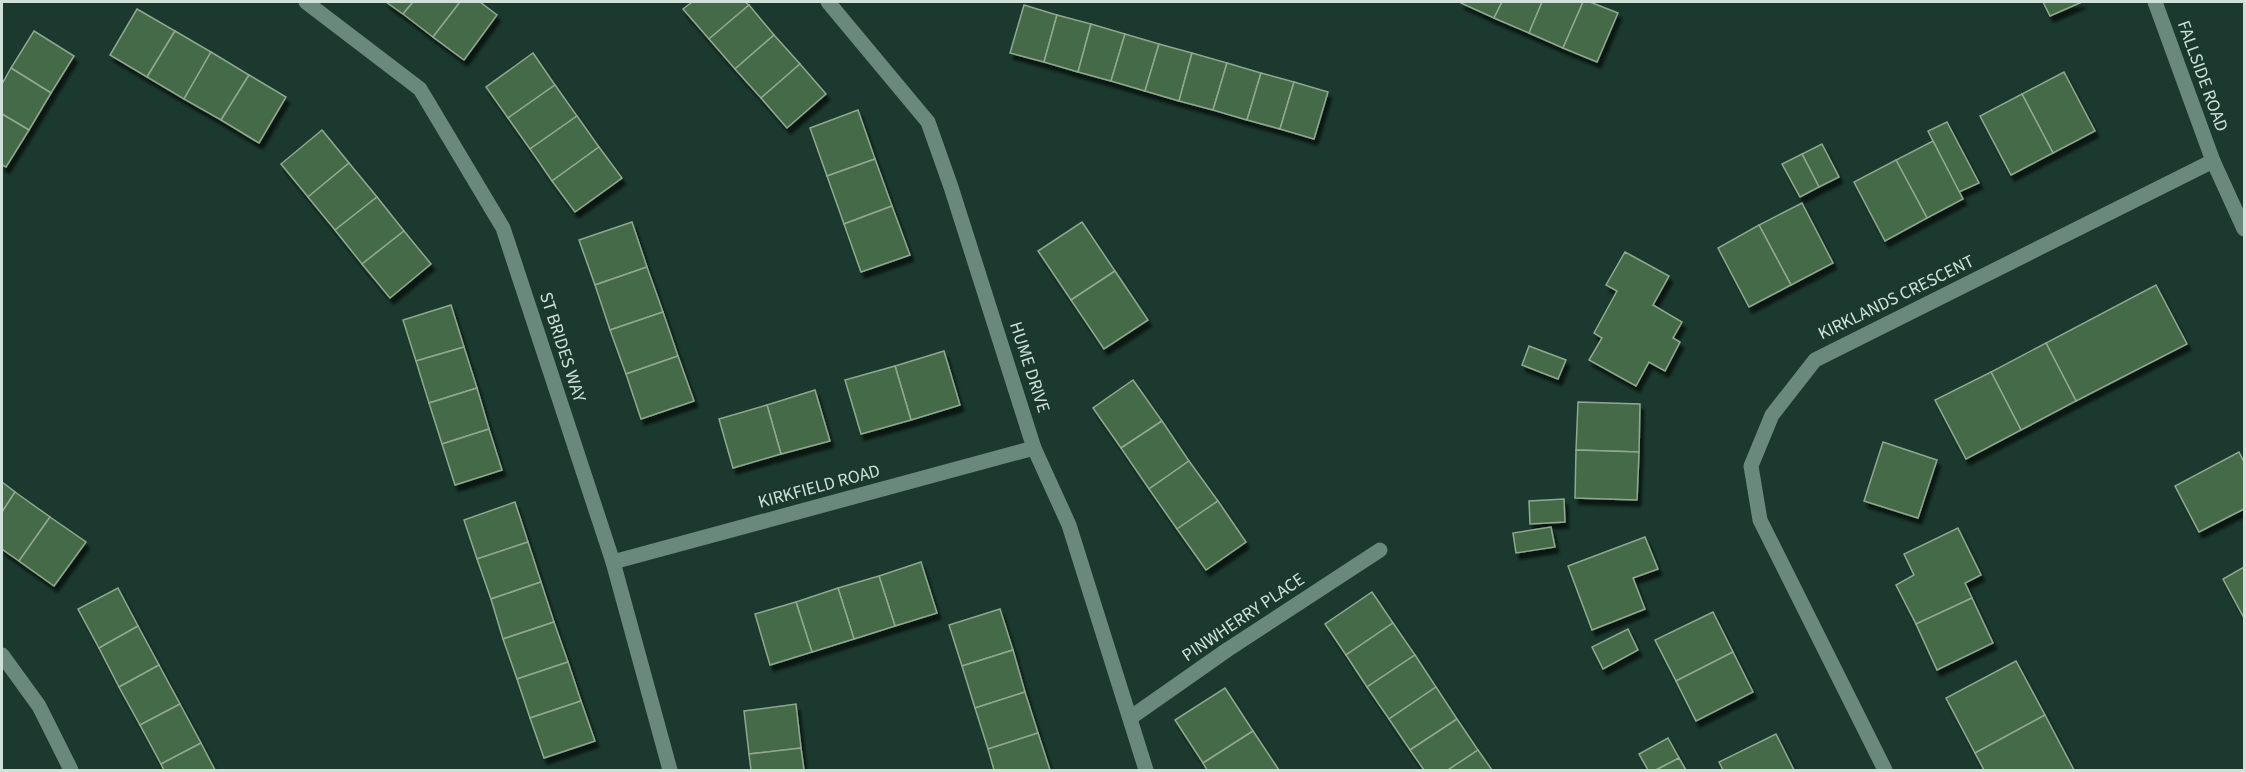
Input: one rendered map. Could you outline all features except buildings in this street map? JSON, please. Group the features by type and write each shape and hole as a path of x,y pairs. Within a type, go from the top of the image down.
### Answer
{"street":[{"name":"ST BRIDES WAY","path":"306,2 420,89 503,228 613,562 670,771"},
{"name":"HUME DRIVE","path":"828,2 928,122 951,186 1034,448 1069,525 1146,771"},
{"name":"FALLSIDE ROAD","path":"2155,2 2213,161 2244,229"},
{"name":"KIRKLANDS CRESCENT","path":"1885,771 1760,520 1751,466 1772,415 1815,360 2213,161"},
{"name":"KIRKFIELD ROAD","path":"613,562 1034,448"},
{"name":"PINWHERRY PLACE","path":"1130,718 1227,650 1380,550"},
{"path":"2,655 39,706 71,771"}]}
